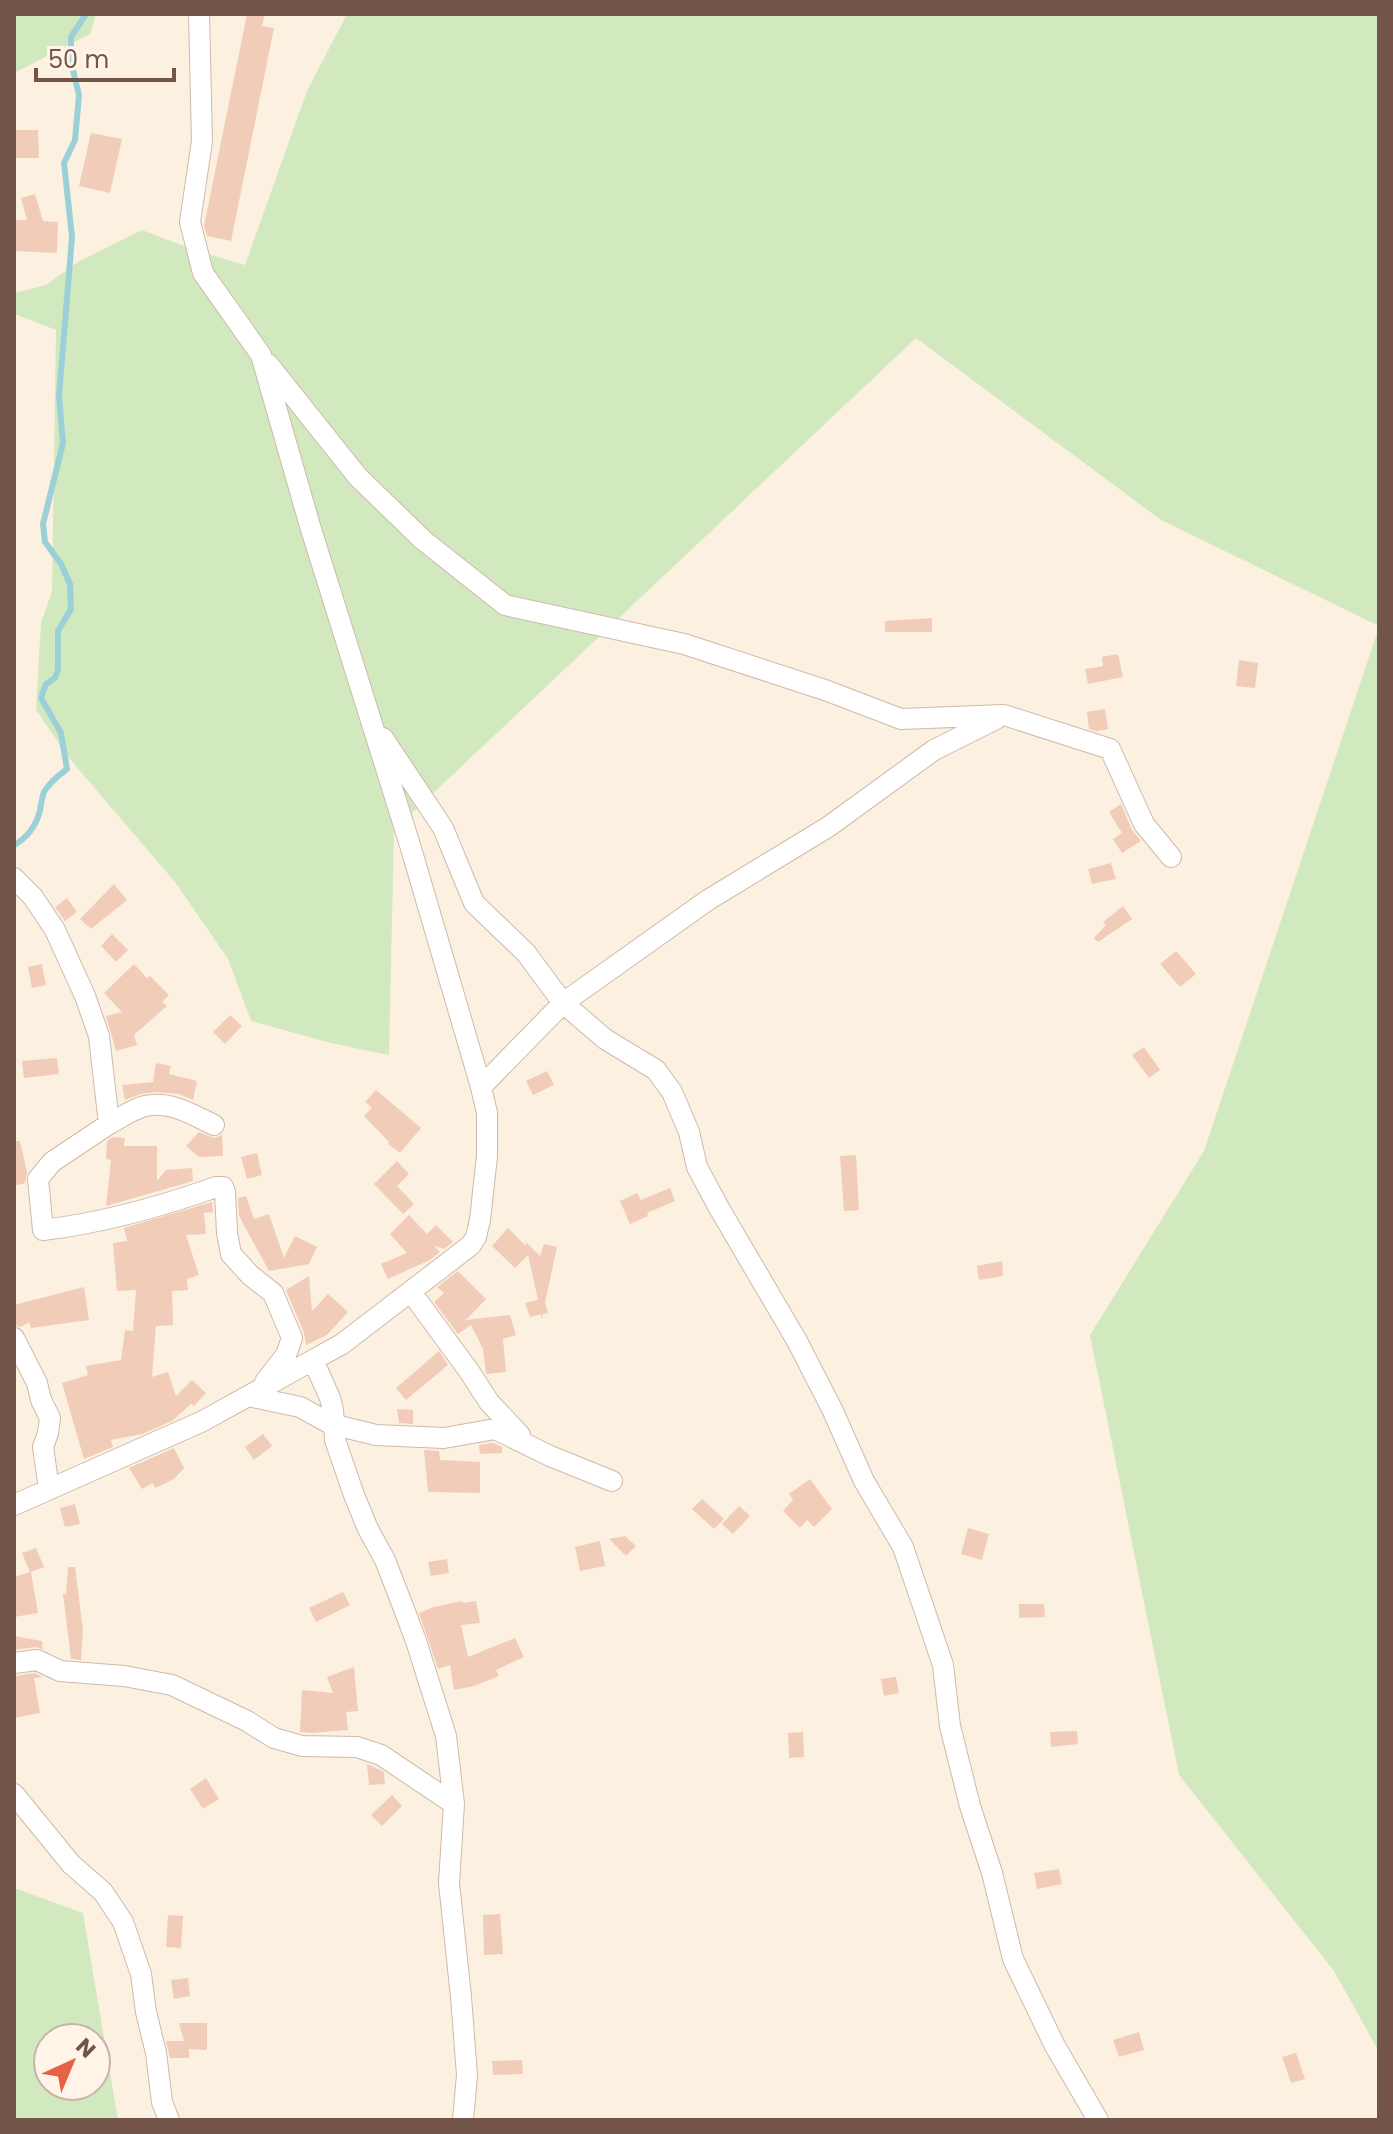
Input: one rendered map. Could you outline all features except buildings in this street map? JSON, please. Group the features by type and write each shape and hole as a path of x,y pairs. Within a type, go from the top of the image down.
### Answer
{"street":[{"path":"199,14 202,141 190,222 203,273 261,355 358,477 423,540 505,605 684,644 825,690 901,719 1004,715 1110,749 1144,824 1171,857"},
{"path":"14,1505 203,1421 342,1344 471,1245 480,1220 489,1129 481,1087 261,355"},
{"path":"481,1087 563,1003 708,900 828,827 934,750 1004,715"},
{"path":"370,718 443,828 474,903 526,953 563,1003 605,1039 656,1070 672,1092 689,1132 697,1167 797,1341 864,1481 903,1547 943,1665 950,1726 1013,1959 1055,2046 1098,2120"},
{"path":"14,878 33,897 55,930 85,996 99,1036 109,1124"},
{"path":"214,1125 177,1108 161,1105 143,1106 109,1124 52,1162 38,1179 43,1230 65,1228 172,1203 223,1187 231,1254 250,1275 273,1293 292,1338 286,1355 269,1379 248,1396"},
{"path":"411,1292 489,1402 517,1433 550,1456"},
{"path":"14,1338 37,1383 50,1418 43,1447 49,1489"},
{"path":"313,1360 330,1398 335,1440 354,1495 385,1560 446,1736 454,1804 449,1883 467,2075 463,2120"},
{"path":"248,1396 300,1407 334,1425 376,1435 444,1438 495,1429 612,1481"},
{"path":"14,1663 37,1660 60,1671 124,1676 172,1685 247,1721 274,1738 302,1746 357,1747 381,1755 454,1804"},
{"path":"14,1794 71,1864 103,1892 123,1922 141,1974 162,2102 169,2120"}],"green space":[{"path":"14,14 96,14 90,34 14,73"},
{"path":"347,14 1379,14 1379,626 1161,520 916,338 394,830 389,1055 251,1021 228,959 175,882 69,758 36,710 41,623 52,591 56,330 14,314 14,293 46,285 78,262 142,230 245,265 307,91"},
{"path":"1379,627 1379,2052 1334,1971 1179,1775 1090,1335 1204,1151"},
{"path":"14,1888 83,1913 101,2022 32,2022 32,2102 112,2102 112,2085 118,2120 14,2120"}],"waterway":[{"path":"14,845 33,826 46,789 67,769 61,733 41,698 46,684 55,678 58,670 58,631 71,609 70,584 61,564 45,542 43,524 63,443 59,396 72,237 64,163 75,140 79,95 71,62 71,37 86,14"}]}
